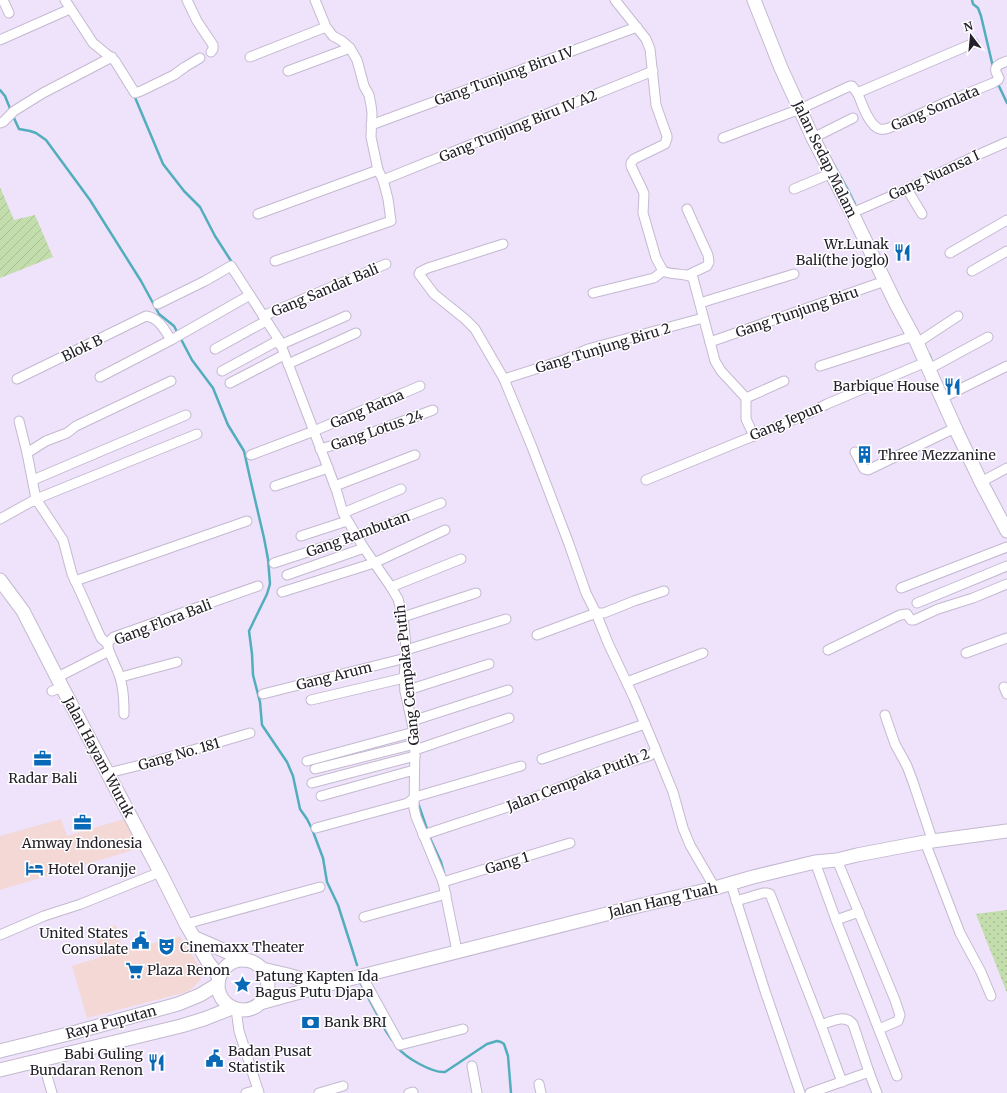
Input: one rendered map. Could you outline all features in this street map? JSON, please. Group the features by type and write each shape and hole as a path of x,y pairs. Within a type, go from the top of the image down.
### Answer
{"main road":[{"name":"Jalan Sedap Malam","path":"754,0 772,48 804,107 832,173 856,211 865,241 896,304 918,340 946,396 955,428 1002,511 1007,531"},
{"name":"Jalan Hayam Wuruk","path":"0,580 23,611 57,685 108,773 186,924 218,980"},
{"name":"Jalan Hang Tuah","path":"260,1004 322,986 816,862 837,860 856,855 929,842 1007,831"},
{"path":"194,938 247,960 258,965 262,969 268,983 268,990 265,998 260,1004 250,1009 236,1009 223,1001 220,996 218,980 222,970 227,965 240,960 247,960"},
{"path":"262,969 288,975 322,986"},
{"name":"Raya Puputan","path":"0,1052 174,1005 200,995 218,980"},
{"name":"Raya Puputan","path":"0,1070 181,1026 236,1009"}],"street":[{"path":"3,0 9,13"},
{"path":"65,0 93,43 112,57 135,93 141,92 174,76 200,58"},
{"path":"187,0 197,21 213,45 211,52"},
{"path":"275,261 391,221 388,199 383,180 378,170 371,137 372,113 369,95 364,86 357,60 350,48 342,41 332,36 326,27 315,0"},
{"path":"615,0 637,28 642,32 650,49 656,105 667,138 665,144 634,160 631,163 631,166 643,191 644,198 642,213 656,258 663,271 668,274 688,275 707,266 709,262 708,255 687,209"},
{"path":"0,40 70,9"},
{"path":"250,57 326,27"},
{"name":"Gang Tunjung Biru IV","path":"371,125 637,28"},
{"path":"723,138 804,107 850,86 852,86 857,93 974,43"},
{"path":"288,71 350,48"},
{"path":"0,123 3,122 12,112 43,93 112,57"},
{"name":"Gang Somlata","path":"857,93 875,127 880,129 890,128 944,103 996,82 999,78 996,72 998,65 1007,61"},
{"name":"Gang Tunjung Biru IV A2","path":"383,180 653,71"},
{"path":"817,136 852,118"},
{"name":"Gang Nuansa I","path":"856,211 1007,142"},
{"path":"258,214 378,170"},
{"path":"794,189 832,173"},
{"path":"907,189 922,214"},
{"path":"950,253 1007,220"},
{"name":"Jalan Cempaka Putih 2","path":"423,835 539,796 609,768 649,756 655,751 656,748 586,593 532,447 504,379 474,329 465,319 434,294 419,274 428,268 503,244"},
{"path":"972,271 1007,251"},
{"name":"Gang Sandat Bali","path":"215,349 265,319 386,264"},
{"name":"Gang Cempaka Putih","path":"158,304 205,281 231,266 280,342 335,486 345,517 398,599 403,617 406,654 404,678 405,691 414,732 414,808 423,835 443,882 457,952"},
{"path":"593,293 654,278 663,271"},
{"path":"700,303 794,274"},
{"path":"688,275 693,278 715,361 721,371 746,398 746,419 754,436"},
{"name":"Gang Tunjung Biru","path":"710,342 885,281"},
{"path":"100,377 176,337 250,295"},
{"name":"Blok B","path":"17,379 146,316 153,317 176,337"},
{"path":"222,371 280,342 346,316"},
{"path":"820,366 918,340 958,316"},
{"name":"Gang Tunjung Biru 2","path":"504,379 564,360 588,349 703,318"},
{"path":"230,383 286,359 356,333"},
{"name":"Gang Jepun","path":"646,480 931,366 988,337"},
{"path":"946,396 1007,366"},
{"path":"28,453 46,441 67,433 76,426 171,381"},
{"path":"746,398 784,381"},
{"name":"Gang Ratna","path":"251,455 314,431 420,386"},
{"name":"Gang Lotus 24","path":"320,449 355,439 433,410"},
{"path":"33,480 186,415"},
{"path":"19,421 28,453 36,499 62,540 68,563 75,581 101,638 109,647 121,676 124,694 124,714"},
{"path":"855,452 864,469 868,470 955,428"},
{"path":"0,519 36,499 197,434"},
{"path":"335,486 415,455"},
{"path":"275,486 328,468"},
{"path":"985,480 1007,468"},
{"path":"301,536 345,517 401,489"},
{"name":"Gang Rambutan","path":"274,563 357,536 441,503"},
{"path":"75,581 247,521"},
{"path":"282,592 374,562 445,530"},
{"path":"901,588 1007,547"},
{"path":"287,575 364,548"},
{"path":"391,586 461,559"},
{"path":"917,602 1007,566"},
{"path":"828,650 900,615 907,614 911,620 914,620 938,609 973,598 1007,584"},
{"name":"Gang Flora Bali","path":"57,685 109,647 114,637 258,586"},
{"path":"537,635 596,613 604,613 664,591"},
{"path":"403,617 476,593"},
{"name":"Gang Arum","path":"263,694 406,654 506,619"},
{"path":"966,653 1007,638"},
{"path":"627,682 703,653"},
{"path":"121,676 178,662"},
{"path":"405,691 489,664"},
{"path":"311,700 404,678"},
{"path":"412,721 508,690"},
{"path":"885,715 913,782 929,842 960,933 981,972 991,996"},
{"path":"312,782 415,750 509,718"},
{"path":"542,759 645,724"},
{"path":"308,760 414,732"},
{"name":"Gang No. 181","path":"108,773 148,763 250,733"},
{"path":"315,769 415,750"},
{"path":"655,751 673,792 683,828 690,845 715,888"},
{"path":"316,828 408,803 415,797 521,766"},
{"path":"321,796 414,770"},
{"name":"Gang 1","path":"443,882 570,843"},
{"path":"837,860 900,1015 898,1022 879,1029"},
{"path":"816,862 836,920 897,1076"},
{"path":"0,935 44,916 81,904 160,872"},
{"path":"731,884 765,991 800,1093"},
{"path":"186,924 320,887"},
{"path":"736,901 763,893 770,894 842,1082"},
{"path":"364,917 446,894"},
{"path":"836,920 859,912"},
{"path":"362,976 400,1045 463,1029"},
{"path":"236,1009 243,1045 258,1091 246,1093"},
{"path":"821,1024 845,1018 851,1021 877,1093"},
{"path":"42,1059 52,1093"},
{"path":"472,1066 477,1093"},
{"path":"810,1093 869,1072"},
{"path":"319,1093 343,1086"}],"shaded area":[{"name":"Hotel Oranjje","path":"61,819 67,836 124,819 140,848 0,890 0,836"},
{"name":"Plaza Renon","path":"116,925 123,951 180,936 203,972 200,980 187,992 87,1018 72,966 101,957 94,931"}],"green space":[{"path":"0,187 14,220 35,215 53,257 0,278"},
{"path":"1007,910 1007,993 976,914"}],"waterway":[{"path":"972,0 973,4 978,8 981,16 993,67"},
{"path":"997,82 1007,103"},
{"path":"0,90 5,96 11,111"},
{"path":"134,95 163,164 184,191 200,207 215,236 233,264"},
{"path":"13,116 19,129 36,133 46,140 90,200 141,281 159,314 174,326 192,360 213,388 228,425 244,451 264,538 268,559 270,584 267,594 249,631 253,675 260,702 262,725 287,762 293,776 300,809 312,829 323,858 327,882 338,905 357,965"},
{"path":"828,154 855,204"},
{"path":"929,354 933,364"},
{"path":"418,803 427,829"},
{"path":"429,836 441,862 444,873"},
{"path":"361,984 392,1040"},
{"path":"397,1047 406,1056 420,1064 433,1070 445,1072 487,1044 497,1041 501,1042 504,1044 508,1056 511,1093"}],"place":[{"name":"Wr.Lunak Bali(the joglo)","path":"902,252"},
{"name":"Barbique House","path":"952,386"},
{"name":"Three Mezzanine","path":"865,455"},
{"name":"Radar Bali","path":"43,758"},
{"name":"Amway Indonesia","path":"82,823"},
{"name":"Hotel Oranjje","path":"35,869"},
{"name":"United States Consulate","path":"141,941"},
{"name":"Cinemaxx Theater","path":"167,947"},
{"name":"Plaza Renon","path":"134,970"},
{"name":"Patung Kapten Ida Bagus Putu Djapa","path":"242,984"},
{"name":"Bank BRI","path":"311,1022"},
{"name":"Badan Pusat Statistik","path":"215,1059"},
{"name":"Babi Guling Bundaran Renon","path":"156,1062"}]}
